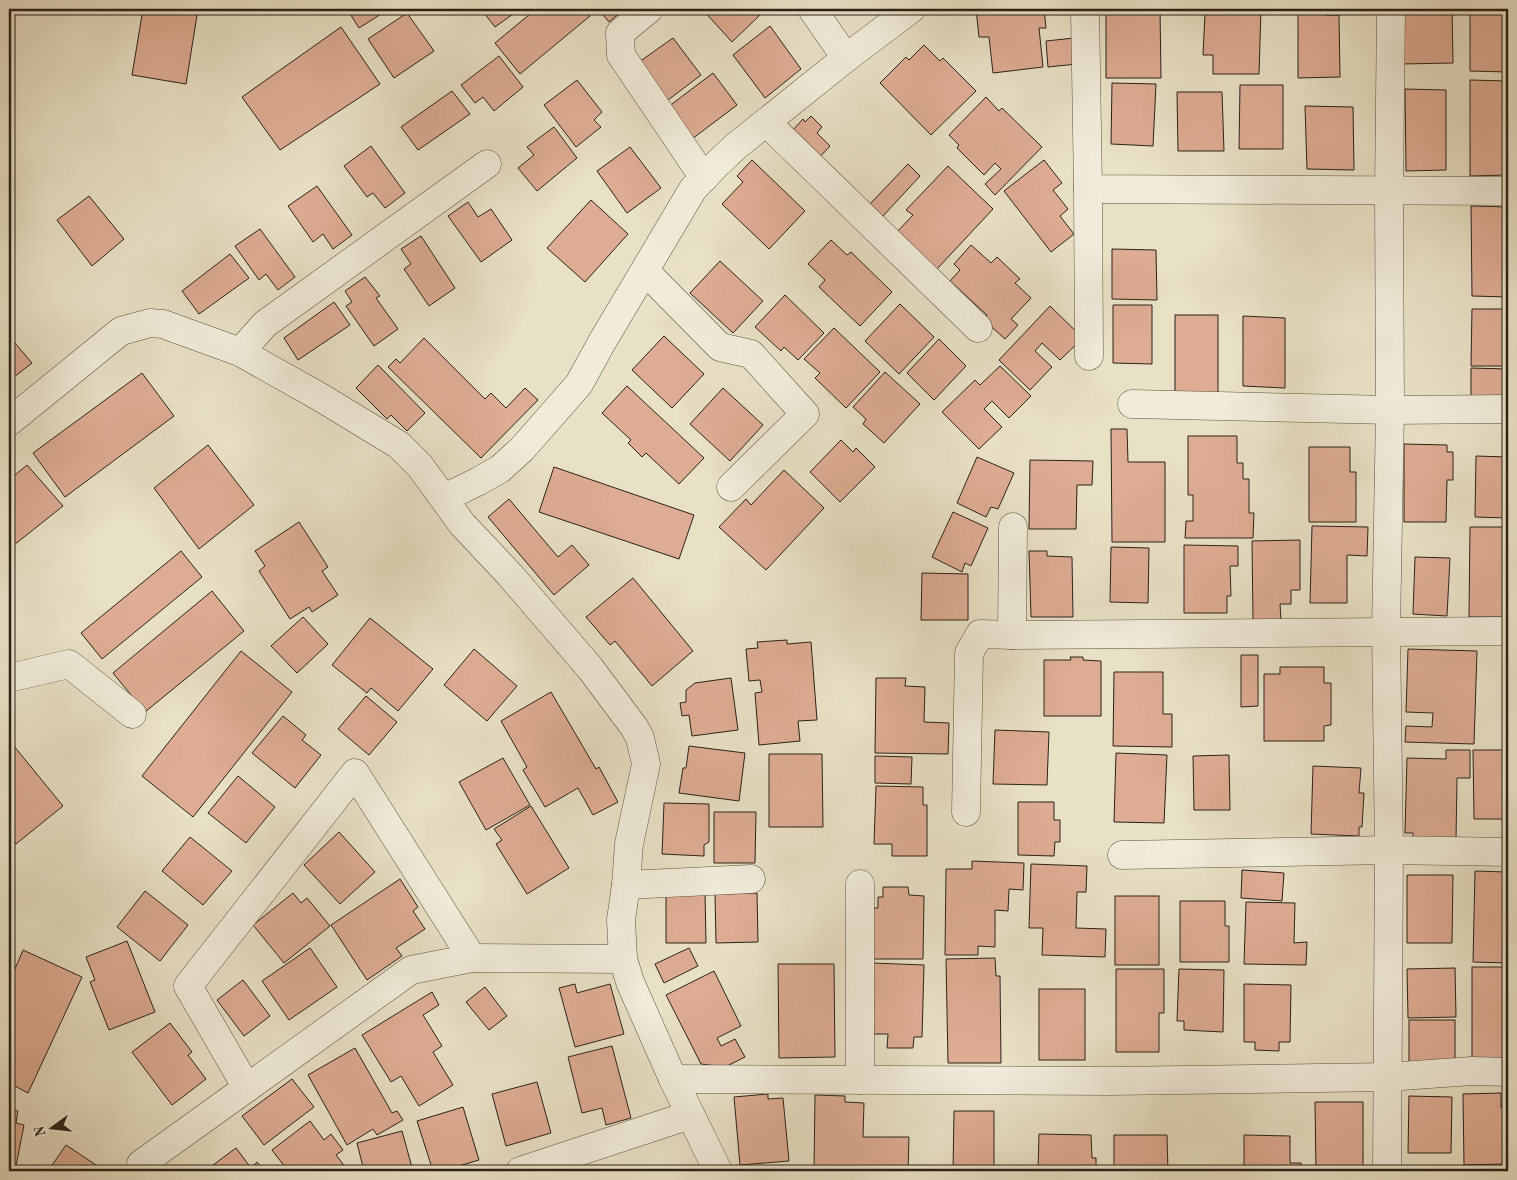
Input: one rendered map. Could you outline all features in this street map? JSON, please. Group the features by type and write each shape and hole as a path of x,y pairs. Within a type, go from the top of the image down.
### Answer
{"street":[{"path":"649,9 620,33 621,55 704,178"},
{"path":"812,9 846,58"},
{"path":"444,498 500,469 522,449 579,384 602,342 694,189 704,178 735,147 846,58 911,9"},
{"path":"1085,9 1089,356"},
{"path":"1387,1171 1389,850 1386,631 1390,410 1389,191 1391,9"},
{"path":"766,122 978,328"},
{"path":"240,352 265,324 486,164"},
{"path":"1088,190 1508,191"},
{"path":"645,271 720,347 751,354 805,414 732,487"},
{"path":"9,422 121,331 150,323 163,324 240,352 320,397 399,446 420,466 462,524 510,575 590,668 634,727 640,738 646,764 629,844 621,920 624,959 630,982 672,1079 718,1171"},
{"path":"1132,404 1390,410 1508,409"},
{"path":"1012,527 1012,635"},
{"path":"966,812 970,653 980,634 1508,631"},
{"path":"9,678 68,664 132,714"},
{"path":"247,1088 188,986 355,773 472,958"},
{"path":"1122,855 1389,850 1508,852"},
{"path":"626,885 751,879"},
{"path":"860,884 860,1080"},
{"path":"144,1171 141,1164 410,970 472,958 624,959"},
{"path":"672,1079 1110,1081 1387,1077 1472,1071 1508,1072"},
{"path":"520,1171 690,1115"}],"building":[{"path":"143,9 198,9 186,84 132,75"},
{"path":"347,9 389,9 359,28"},
{"path":"481,9 520,9 495,27"},
{"path":"536,9 584,9 590,16 520,74 495,43"},
{"path":"598,9 624,9 609,22"},
{"path":"702,9 758,9 762,13 732,42"},
{"path":"976,9 1044,9 1046,28 1039,28 1043,67 993,73 989,37 979,37"},
{"path":"1106,9 1160,9 1161,78 1106,78"},
{"path":"1212,9 1261,9 1259,74 1213,74 1213,55 1203,55 1205,14 1212,14"},
{"path":"1298,9 1326,9 1326,15 1339,15 1340,77 1298,78"},
{"path":"1402,9 1452,9 1453,63 1402,64"},
{"path":"1470,9 1508,9 1508,72 1470,71"},
{"path":"407,13 434,51 394,78 368,39"},
{"path":"770,26 801,69 765,98 733,55"},
{"path":"341,27 380,84 280,150 242,97"},
{"path":"673,38 701,75 668,100 639,62"},
{"path":"1074,38 1077,64 1048,67 1046,41"},
{"path":"924,45 940,61 943,58 976,91 931,135 880,83 906,57 909,60"},
{"path":"499,56 523,87 494,111 483,97 475,103 461,85"},
{"path":"713,73 737,105 692,139 668,107"},
{"path":"577,80 602,112 594,120 601,127 576,147 544,105"},
{"path":"1470,80 1508,81 1508,175 1470,176"},
{"path":"1112,83 1156,84 1153,146 1111,144"},
{"path":"1240,85 1283,85 1283,149 1239,149"},
{"path":"1405,89 1446,90 1446,170 1406,171"},
{"path":"452,91 470,114 418,150 401,127"},
{"path":"1177,92 1222,92 1224,151 1178,151"},
{"path":"986,97 999,111 1002,108 1042,147 995,195 985,184 1001,169 995,163 984,175 957,148 959,145 949,135"},
{"path":"1305,106 1353,107 1354,170 1307,169"},
{"path":"811,116 822,127 817,133 830,146 818,159 791,132 803,119 805,122"},
{"path":"554,127 577,158 537,191 518,168 534,155 527,147"},
{"path":"371,146 405,193 385,208 373,193 367,197 344,166"},
{"path":"630,147 661,188 627,213 597,171"},
{"path":"752,160 805,211 769,249 722,204 743,182 737,176"},
{"path":"1044,160 1062,183 1053,190 1068,209 1060,216 1074,234 1051,252 1004,191"},
{"path":"908,164 920,176 883,216 870,204"},
{"path":"948,166 993,209 937,269 897,232 913,215 906,210"},
{"path":"317,186 352,235 333,249 323,234 313,242 288,206"},
{"path":"89,196 124,239 92,266 57,220"},
{"path":"591,200 628,234 585,282 547,248"},
{"path":"468,202 478,217 491,209 512,240 481,262 448,216"},
{"path":"1471,206 1508,207 1508,297 1472,296"},
{"path":"260,229 295,277 278,290 266,274 259,280 235,246"},
{"path":"421,236 455,288 429,306 404,269 411,264 401,249"},
{"path":"831,240 847,255 851,252 892,292 860,326 819,287 825,280 808,264"},
{"path":"971,245 991,263 997,257 1020,279 1015,283 1031,298 1011,319 1018,325 1005,339 983,319 987,315 950,281 960,270 954,264"},
{"path":"1112,249 1156,250 1157,300 1112,299"},
{"path":"230,254 249,278 199,314 182,291"},
{"path":"720,261 763,301 733,333 690,293"},
{"path":"365,277 380,296 376,298 398,329 374,346 346,306 352,302 345,291"},
{"path":"785,295 824,333 798,360 784,347 781,351 755,327"},
{"path":"334,302 350,325 298,360 284,338"},
{"path":"900,304 934,337 899,374 865,341"},
{"path":"1113,305 1152,305 1152,364 1113,363"},
{"path":"1050,306 1083,338 1060,360 1042,343 1035,351 1052,367 1030,390 999,360"},
{"path":"1472,309 1508,309 1508,366 1471,366"},
{"path":"1175,315 1218,315 1218,395 1175,395"},
{"path":"1243,316 1285,318 1285,388 1243,386"},
{"path":"834,328 880,372 846,408 815,378 820,373 804,359"},
{"path":"9,336 32,363 9,381"},
{"path":"664,336 704,374 672,408 632,370"},
{"path":"424,338 485,399 491,393 506,408 525,388 538,400 481,458 388,367 396,359 400,363"},
{"path":"939,339 966,366 934,400 907,373"},
{"path":"378,365 425,413 407,431 391,415 387,419 356,388"},
{"path":"1000,366 1031,396 1009,418 992,401 984,409 1002,427 979,449 942,412 975,380 980,385"},
{"path":"1471,368 1508,369 1508,397 1471,397"},
{"path":"885,372 920,404 884,443 863,424 866,419 853,407"},
{"path":"142,373 174,416 65,497 33,453"},
{"path":"627,386 704,458 679,484 646,453 642,457 628,443 631,440 602,413"},
{"path":"723,388 763,425 730,461 690,424"},
{"path":"1111,429 1127,429 1128,462 1165,462 1165,542 1112,542"},
{"path":"1188,436 1237,436 1237,463 1243,463 1243,479 1249,479 1249,513 1254,513 1253,538 1185,538 1186,521 1193,521 1193,495 1188,495"},
{"path":"841,440 853,452 856,448 875,467 840,502 810,472"},
{"path":"1404,444 1447,445 1447,452 1453,452 1453,480 1447,480 1446,522 1404,522"},
{"path":"208,445 254,505 199,549 154,488"},
{"path":"1309,447 1350,447 1350,472 1356,472 1356,522 1309,522"},
{"path":"1476,456 1508,457 1508,518 1475,517"},
{"path":"977,457 1014,473 998,509 991,507 986,517 957,503"},
{"path":"1030,460 1093,461 1092,485 1077,485 1076,529 1029,529"},
{"path":"27,465 63,506 9,549 9,480"},
{"path":"554,467 694,515 679,559 539,512"},
{"path":"784,470 824,508 766,570 719,527 746,499 751,505"},
{"path":"509,499 558,557 572,545 589,565 554,595 488,517"},
{"path":"953,512 988,528 971,566 965,563 962,572 932,557"},
{"path":"299,522 328,567 322,571 338,595 312,612 309,607 290,619 259,571 265,566 255,551"},
{"path":"1312,526 1368,527 1367,556 1347,555 1347,603 1310,603"},
{"path":"1470,527 1508,527 1508,617 1469,617"},
{"path":"1300,540 1300,590 1291,590 1291,604 1280,604 1281,620 1253,620 1252,541"},
{"path":"1184,545 1238,546 1238,566 1230,566 1231,596 1227,596 1227,613 1184,613"},
{"path":"1111,547 1149,548 1148,603 1110,602"},
{"path":"181,551 202,577 102,659 81,633"},
{"path":"1029,551 1047,551 1047,556 1072,557 1073,617 1031,617"},
{"path":"1415,557 1450,558 1447,616 1413,614"},
{"path":"922,573 968,574 968,620 921,620"},
{"path":"633,578 693,651 652,686 615,641 610,645 586,617"},
{"path":"212,591 244,631 145,712 113,673"},
{"path":"303,617 328,644 297,673 271,646"},
{"path":"370,618 433,669 398,711 371,688 367,693 332,665"},
{"path":"787,640 787,644 811,642 817,720 798,721 800,741 759,745 755,693 762,692 760,680 749,681 746,649 758,648 757,642"},
{"path":"474,649 517,686 487,721 444,685"},
{"path":"1408,649 1477,651 1474,744 1405,742 1406,726 1432,727 1433,713 1406,712"},
{"path":"241,651 292,692 193,817 142,776"},
{"path":"1241,655 1258,655 1258,706 1241,707"},
{"path":"1070,657 1083,657 1083,660 1101,661 1101,716 1044,716 1044,660 1071,660"},
{"path":"1280,667 1324,667 1324,683 1331,683 1331,725 1324,726 1324,741 1264,741 1264,674 1280,674"},
{"path":"1114,672 1163,672 1163,714 1172,714 1172,747 1113,746"},
{"path":"731,678 738,730 692,736 689,715 682,716 680,703 686,702 686,690 695,683"},
{"path":"876,678 906,678 905,686 925,687 924,722 949,723 948,754 875,753"},
{"path":"551,692 596,769 599,767 618,802 593,815 578,788 545,807 523,770 527,767 501,721"},
{"path":"366,696 397,722 369,755 338,729"},
{"path":"283,716 306,735 302,740 321,755 295,788 252,753"},
{"path":"995,730 1049,732 1047,785 993,784"},
{"path":"9,740 63,806 16,844 9,835"},
{"path":"689,746 745,753 739,801 679,793 683,768 686,768"},
{"path":"1446,750 1470,750 1470,778 1457,778 1456,840 1413,839 1413,833 1405,833 1407,758 1446,759"},
{"path":"1473,750 1508,750 1508,819 1474,819"},
{"path":"1116,753 1167,755 1164,823 1114,822"},
{"path":"769,754 822,754 823,827 769,827"},
{"path":"1229,755 1230,810 1194,810 1193,756"},
{"path":"875,756 912,757 911,784 875,783"},
{"path":"503,758 530,805 486,830 459,782"},
{"path":"1313,766 1361,768 1359,793 1364,793 1362,827 1359,827 1359,836 1311,834"},
{"path":"238,776 275,807 246,843 208,813"},
{"path":"876,786 923,787 923,805 927,805 927,856 892,856 892,844 874,844"},
{"path":"1018,802 1054,802 1054,820 1060,820 1060,842 1055,842 1054,856 1018,855"},
{"path":"664,803 709,804 709,842 704,845 704,856 662,854"},
{"path":"531,806 569,868 527,894 496,844 502,840 494,829"},
{"path":"714,812 756,812 755,863 714,863"},
{"path":"339,832 375,872 340,904 304,865"},
{"path":"190,837 232,871 203,905 162,871"},
{"path":"972,861 1024,863 1023,890 1009,889 1008,911 995,910 995,947 978,946 978,955 945,955 946,869 972,869"},
{"path":"1031,864 1087,866 1086,892 1077,892 1076,928 1106,929 1105,957 1042,955 1043,928 1029,928"},
{"path":"1242,870 1284,873 1282,901 1241,898"},
{"path":"1475,871 1506,872 1505,895 1508,896 1508,963 1473,962"},
{"path":"1407,875 1453,875 1452,943 1407,943"},
{"path":"400,879 418,907 413,911 425,929 396,948 402,956 367,980 331,925"},
{"path":"883,887 908,887 909,895 924,896 923,959 870,959 870,908 878,908 878,897 883,897"},
{"path":"145,891 188,925 160,961 117,927"},
{"path":"293,893 301,903 307,898 330,926 284,963 253,925"},
{"path":"666,893 705,893 706,943 666,943"},
{"path":"757,893 758,942 716,943 715,894"},
{"path":"1115,896 1159,896 1159,965 1115,965"},
{"path":"1180,901 1225,901 1225,926 1229,926 1229,962 1180,962"},
{"path":"1246,902 1295,903 1294,943 1307,942 1306,965 1244,964"},
{"path":"127,941 155,1012 109,1030 90,982 95,980 86,957"},
{"path":"310,948 337,987 289,1020 262,981"},
{"path":"689,948 698,966 664,983 655,964"},
{"path":"23,950 82,977 28,1093 9,1083 9,983"},
{"path":"995,958 996,976 1000,976 1001,1063 948,1063 946,959"},
{"path":"872,963 924,965 922,1037 914,1037 913,1048 887,1048 888,1034 871,1034"},
{"path":"778,964 834,964 835,1057 779,1058"},
{"path":"1472,967 1508,967 1508,1061 1472,1061"},
{"path":"1455,968 1456,1017 1408,1018 1407,969"},
{"path":"1116,969 1164,969 1164,1013 1159,1013 1159,1052 1116,1052"},
{"path":"1179,969 1224,970 1223,1032 1184,1030 1184,1021 1177,1021"},
{"path":"714,971 741,1026 717,1038 721,1046 735,1039 745,1057 725,1067 701,1064 666,995"},
{"path":"243,980 270,1016 244,1036 217,1000"},
{"path":"575,984 577,993 610,984 624,1034 575,1047 559,988"},
{"path":"1244,984 1291,985 1290,1042 1279,1042 1279,1051 1255,1050 1255,1042 1244,1042"},
{"path":"485,987 507,1016 489,1030 466,1002"},
{"path":"1039,989 1085,989 1085,1060 1039,1060"},
{"path":"432,992 439,1005 423,1015 442,1046 433,1052 453,1085 419,1106 401,1076 391,1082 362,1035"},
{"path":"1409,1020 1455,1020 1455,1062 1409,1062"},
{"path":"170,1023 192,1052 188,1055 206,1079 172,1105 132,1052"},
{"path":"612,1046 631,1118 606,1125 602,1108 582,1113 568,1057"},
{"path":"355,1048 392,1113 397,1111 403,1120 377,1135 373,1129 347,1145 308,1075"},
{"path":"292,1079 314,1107 264,1145 242,1116"},
{"path":"537,1082 551,1133 506,1146 492,1094"},
{"path":"1501,1093 1501,1108 1508,1107 1508,1159 1504,1159 1504,1164 1464,1165 1463,1094"},
{"path":"768,1094 768,1099 783,1098 789,1161 740,1165 734,1097"},
{"path":"815,1095 845,1096 845,1102 864,1103 863,1137 909,1137 908,1171 814,1169"},
{"path":"1409,1096 1452,1097 1451,1153 1408,1153"},
{"path":"1315,1102 1363,1102 1363,1171 1316,1171"},
{"path":"463,1107 479,1160 442,1171 433,1171 417,1121"},
{"path":"9,1109 18,1111 16,1123 24,1125 16,1166 9,1165"},
{"path":"954,1111 994,1111 994,1171 953,1170"},
{"path":"310,1121 324,1140 331,1134 343,1150 336,1155 346,1168 341,1171 288,1171 272,1150"},
{"path":"402,1131 413,1171 364,1171 357,1143"},
{"path":"1039,1134 1091,1135 1092,1158 1096,1158 1096,1171 1038,1171"},
{"path":"1114,1135 1167,1135 1168,1171 1114,1171"},
{"path":"1244,1135 1290,1136 1290,1163 1301,1163 1301,1171 1244,1171"},
{"path":"66,1145 105,1171 48,1171"},
{"path":"236,1148 251,1168 257,1162 264,1171 205,1171"}]}
